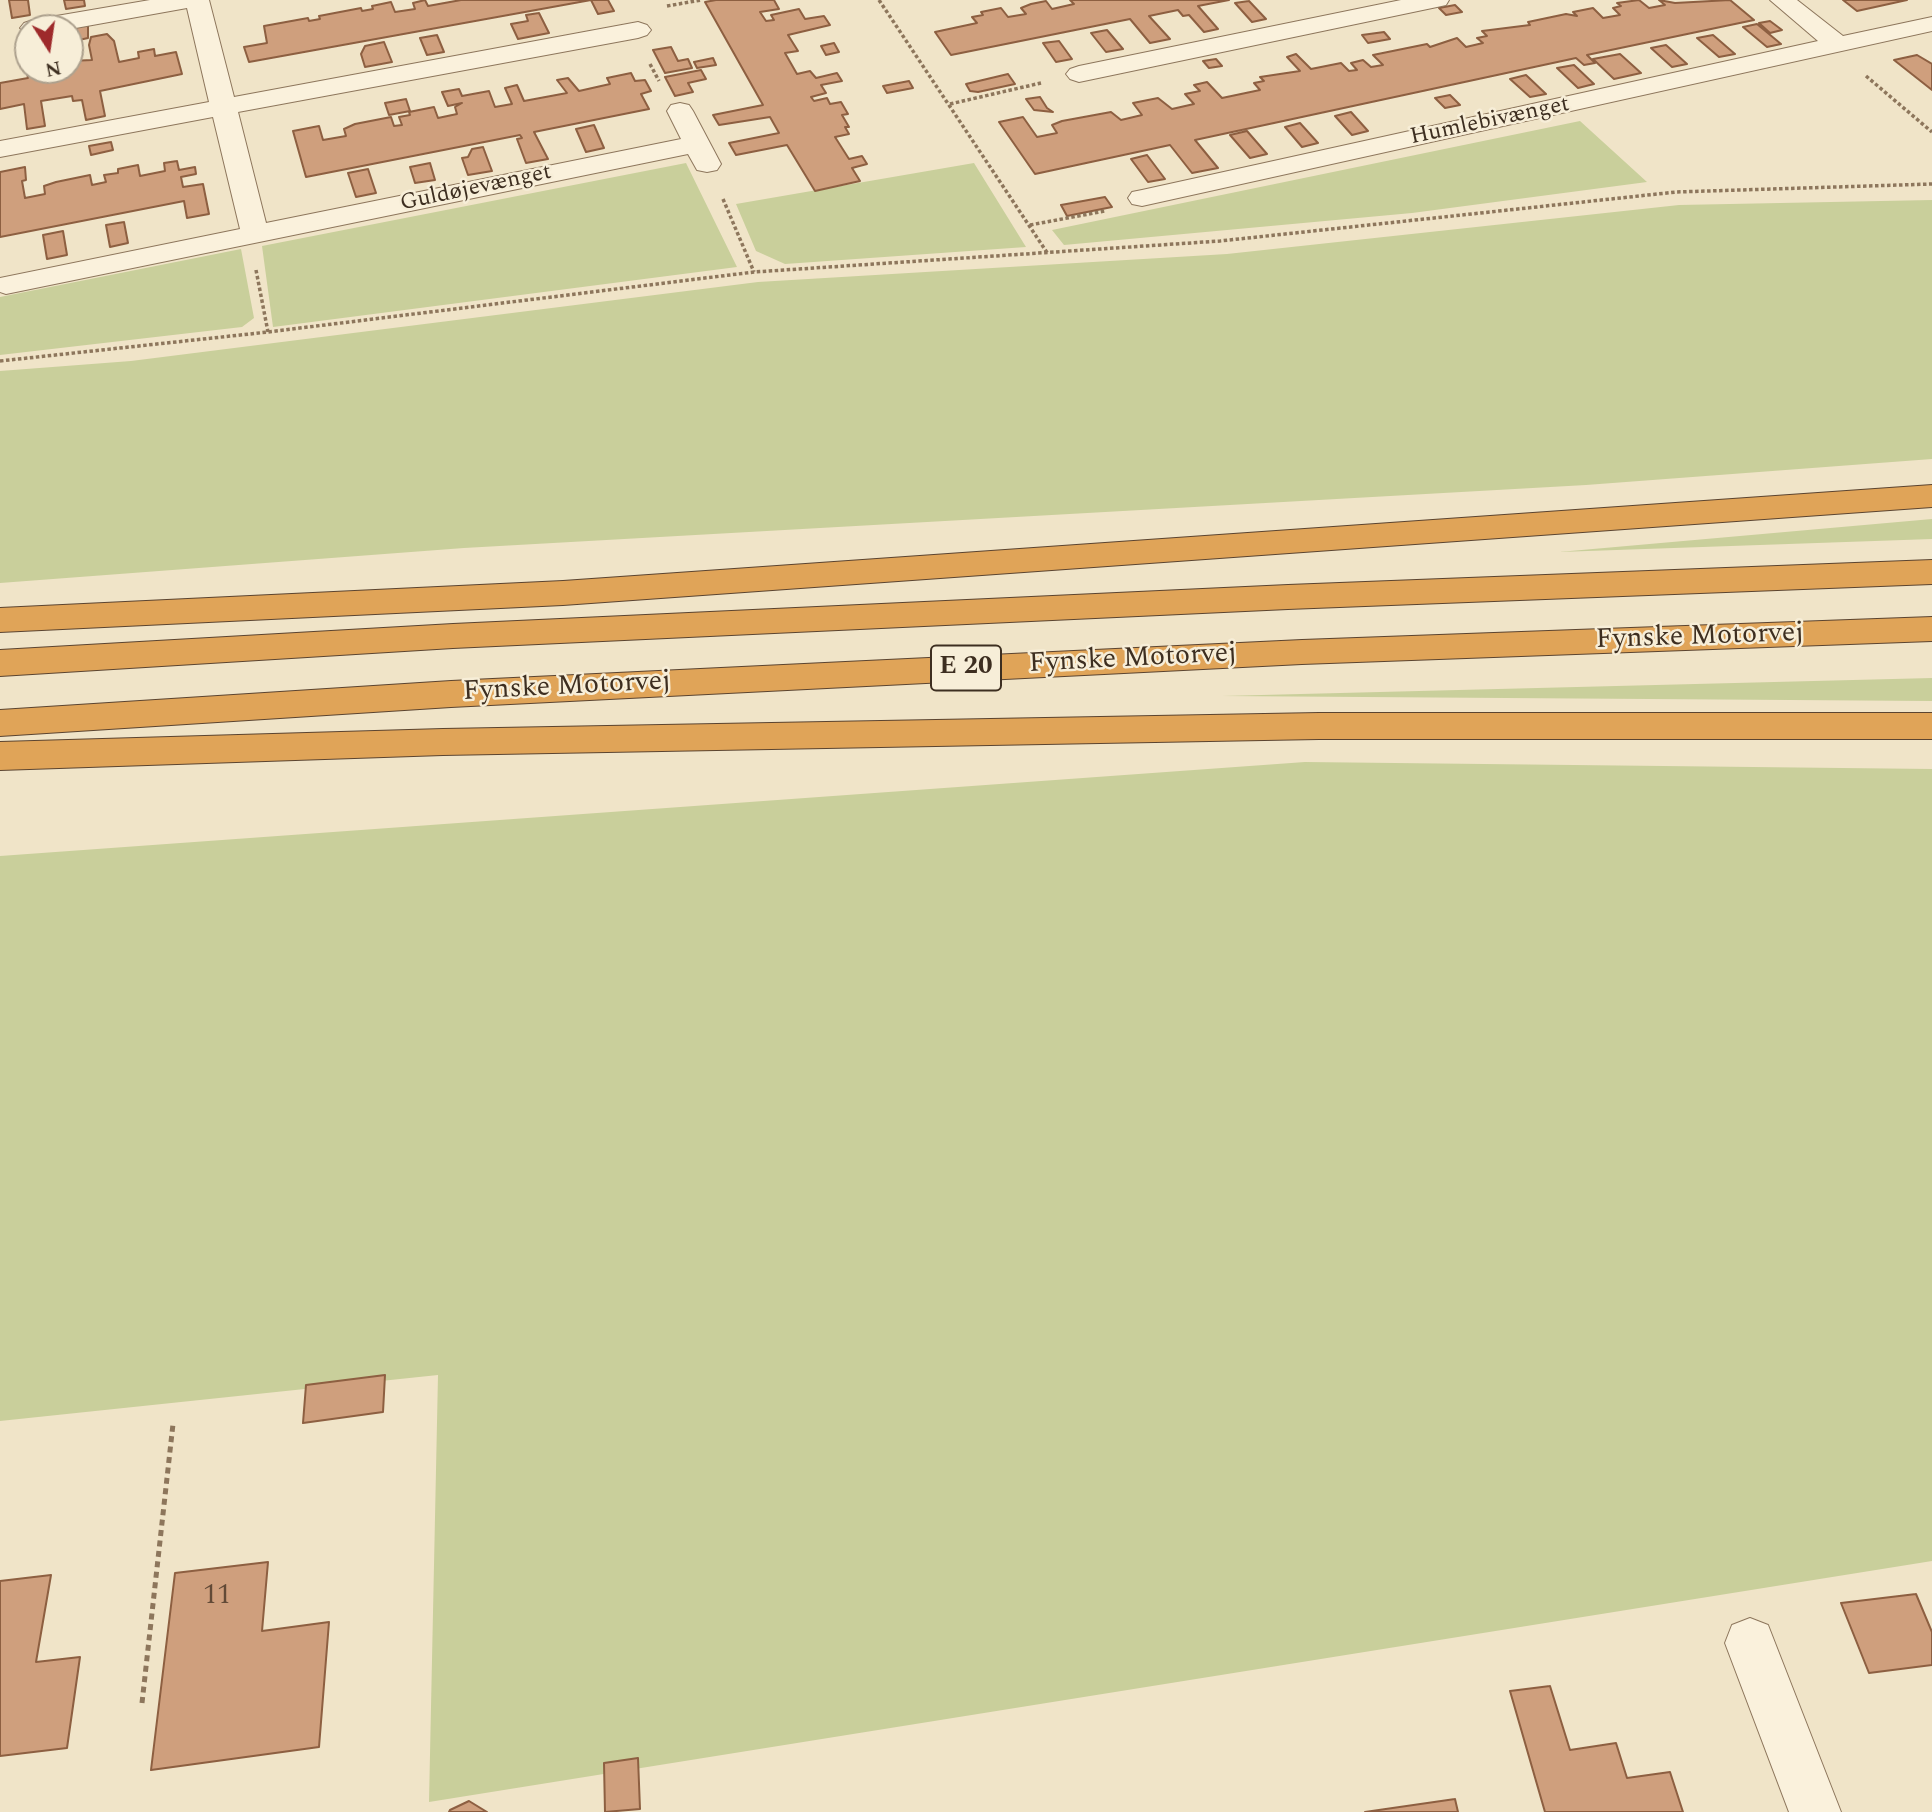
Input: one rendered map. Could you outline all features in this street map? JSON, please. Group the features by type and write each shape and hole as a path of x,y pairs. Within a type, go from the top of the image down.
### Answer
{"highway":[{"path":"0,621 563,593 1932,496"},
{"name":"Fynske Motorvej","path":"0,663 481,634 1287,597 1932,572"},
{"name":"Fynske Motorvej","path":"0,723 451,694 1274,653 1932,629"},
{"name":"E 20","path":"0,757 443,742 1305,726 1932,726"}],"street":[{"path":"84,19 194,0 223,107 252,235"},
{"path":"1079,74 1437,0"},
{"path":"1782,0 1834,46"},
{"name":"Humlebivænget","path":"1142,198 1932,24"},
{"path":"0,149 638,29"},
{"path":"680,111 702,154"},
{"name":"Guldøjevænget","path":"6,285 252,235 702,154"},
{"path":"1750,1643 1815,1812"}],"path":[{"path":"879,0 1048,254"},
{"path":"1834,46 1932,132"},
{"path":"950,104 1079,74"},
{"path":"702,154 754,272"},
{"path":"0,361 268,332 754,272 1220,241 1676,192 1932,184"},
{"path":"1030,225 1118,209 1142,198"},
{"path":"252,235 268,332"},
{"path":"142,1703 173,1424"}],"green space":[{"path":"1580,121 1647,182 1412,213 1064,245 1052,230"},
{"path":"686,163 737,267 273,327 262,246"},
{"path":"974,163 1026,247 785,264 756,251 736,204"},
{"path":"1932,200 1932,459 1586,485 464,548 0,583 0,371 131,361 758,282 1227,254 1679,205"},
{"path":"241,249 254,318 242,327 0,355 0,297"},
{"path":"1932,519 1932,539 1559,552"},
{"path":"1932,678 1932,701 1222,696"},
{"path":"1305,762 1932,769 1932,1561 429,1802 438,1375 0,1421 0,856"}],"building":[{"path":"9,0 28,0 30,14 14,14 12,18"},
{"path":"64,0 84,0 85,6 66,9"},
{"path":"425,0 428,6 461,0 591,0 249,62 244,47 267,43 264,26 308,18 309,21 320,19 319,16 361,8 362,11 373,9 372,6 391,2 395,12 415,9 413,3"},
{"path":"591,0 608,0 614,11 598,14"},
{"path":"774,0 779,9 760,12 766,21 774,20 771,15 799,9 805,19 824,16 830,25 788,35 798,51 785,53 797,74 810,71 816,78 837,73 842,81 821,85 826,93 811,97 814,101 827,98 830,104 841,102 848,114 842,115 849,127 845,127 849,134 835,137 849,159 862,156 867,164 852,168 860,181 815,191 787,145 736,155 729,143 779,133 770,117 719,125 713,115 763,105 705,2"},
{"path":"1070,0 1229,0 1198,6 1218,29 1204,32 1189,15 1183,16 1178,10 1149,16 1170,39 1150,43 1130,19 951,55 935,32 977,23 972,17 983,15 981,12 1001,8 1008,17 1026,14 1021,8 1031,4 1046,1 1052,9 1074,4"},
{"path":"1639,0 1649,8 1665,5 1659,0 1675,3 1730,0 1754,20 1587,55 1595,63 1584,65 1576,58 1195,140 1218,168 1192,173 1170,145 1035,174 999,122 1023,117 1037,137 1057,133 1052,125 1062,121 1111,112 1121,120 1142,115 1133,103 1158,98 1172,109 1194,104 1185,94 1200,91 1194,85 1207,82 1222,98 1260,90 1254,83 1264,81 1260,77 1300,71 1287,57 1296,54 1311,69 1341,63 1349,71 1357,70 1351,63 1363,60 1371,67 1383,65 1373,55 1427,44 1430,47 1457,38 1466,47 1483,43 1477,38 1487,36 1482,31 1530,25 1528,22 1566,14 1577,16 1573,12 1593,8 1603,18 1620,15 1613,8 1621,6 1617,3"},
{"path":"1843,0 1907,0 1857,11"},
{"path":"1249,1 1266,19 1252,22 1235,3"},
{"path":"1455,5 1462,12 1446,15 1439,8"},
{"path":"539,13 549,33 518,39 511,24 528,21 526,15"},
{"path":"1770,21 1782,30 1770,33 1759,23"},
{"path":"1757,24 1781,44 1767,47 1743,27"},
{"path":"88,25 88,38 84,39 84,26"},
{"path":"1107,30 1123,49 1106,52 1091,33"},
{"path":"1384,32 1390,39 1368,43 1362,35"},
{"path":"107,34 114,41 119,62 139,58 138,52 154,49 155,56 176,52 182,74 100,91 105,116 86,120 82,100 73,101 72,96 41,101 45,126 27,129 24,104 0,109 0,83 14,80 14,84 84,84 84,60 92,60 89,45 91,37"},
{"path":"437,35 444,52 427,55 420,38"},
{"path":"1713,35 1735,54 1719,57 1697,38"},
{"path":"1059,41 1072,59 1056,62 1043,43"},
{"path":"384,42 392,62 365,67 361,54 365,46"},
{"path":"834,43 839,52 826,55 821,46"},
{"path":"1666,45 1687,64 1672,67 1651,48"},
{"path":"671,47 678,61 688,59 692,68 665,73 653,50"},
{"path":"1620,54 1641,73 1614,79 1593,59"},
{"path":"1917,55 1932,64 1932,90 1894,60"},
{"path":"713,58 716,65 697,68 694,62"},
{"path":"1216,59 1222,66 1209,68 1203,61"},
{"path":"1574,65 1594,84 1578,88 1557,68"},
{"path":"701,70 706,79 688,83 693,92 675,96 665,77"},
{"path":"631,73 635,81 645,80 651,91 641,94 649,109 534,132 548,159 526,163 517,139 522,138 520,135 306,177 293,131 319,126 323,140 346,136 344,129 355,124 391,117 394,126 402,125 399,117 434,107 438,118 457,114 455,107 462,103 448,106 442,92 459,89 462,96 489,91 495,107 512,104 505,88 517,85 524,101 567,93 557,80 568,78 579,91 610,84 607,78"},
{"path":"1008,74 1015,84 978,92 970,91 966,84"},
{"path":"1526,75 1546,94 1530,97 1510,79"},
{"path":"909,81 913,88 887,93 883,86"},
{"path":"1450,95 1460,105 1445,108 1435,98"},
{"path":"1040,97 1053,112 1034,110 1026,99"},
{"path":"406,99 410,111 389,115 385,103"},
{"path":"1351,112 1368,131 1352,135 1335,116"},
{"path":"1300,123 1318,143 1302,147 1285,127"},
{"path":"594,125 604,148 586,152 576,129"},
{"path":"1247,131 1267,154 1250,158 1230,135"},
{"path":"111,142 113,150 91,155 89,146"},
{"path":"483,147 492,171 468,175 462,158 468,157 472,149"},
{"path":"1147,155 1165,179 1148,182 1131,159"},
{"path":"177,161 179,170 195,167 196,174 181,177 183,187 203,184 209,214 187,218 184,201 0,237 0,172 25,167 26,180 22,181 25,198 45,194 44,186 56,182 90,175 92,185 106,182 104,175 118,173 118,169 138,165 140,176 165,171 164,163"},
{"path":"430,163 435,180 415,183 410,167"},
{"path":"368,169 376,193 356,197 348,173"},
{"path":"1105,197 1112,207 1067,216 1061,205"},
{"path":"124,222 128,243 110,247 106,225"},
{"path":"63,231 67,255 47,259 43,235"},
{"path":"385,1375 383,1412 303,1423 306,1385"},
{"path":"268,1562 262,1631 329,1622 319,1747 151,1770 175,1573"},
{"path":"51,1575 36,1662 80,1657 67,1748 0,1756 0,1581"},
{"path":"1916,1594 1932,1632 1932,1665 1869,1673 1841,1603"},
{"path":"1550,1686 1570,1750 1616,1743 1627,1778 1670,1772 1683,1812 1545,1812 1510,1691"},
{"path":"638,1758 640,1809 605,1812 604,1763"},
{"path":"1455,1799 1458,1812 1365,1812"},
{"path":"469,1801 487,1812 449,1812 450,1810"}]}
